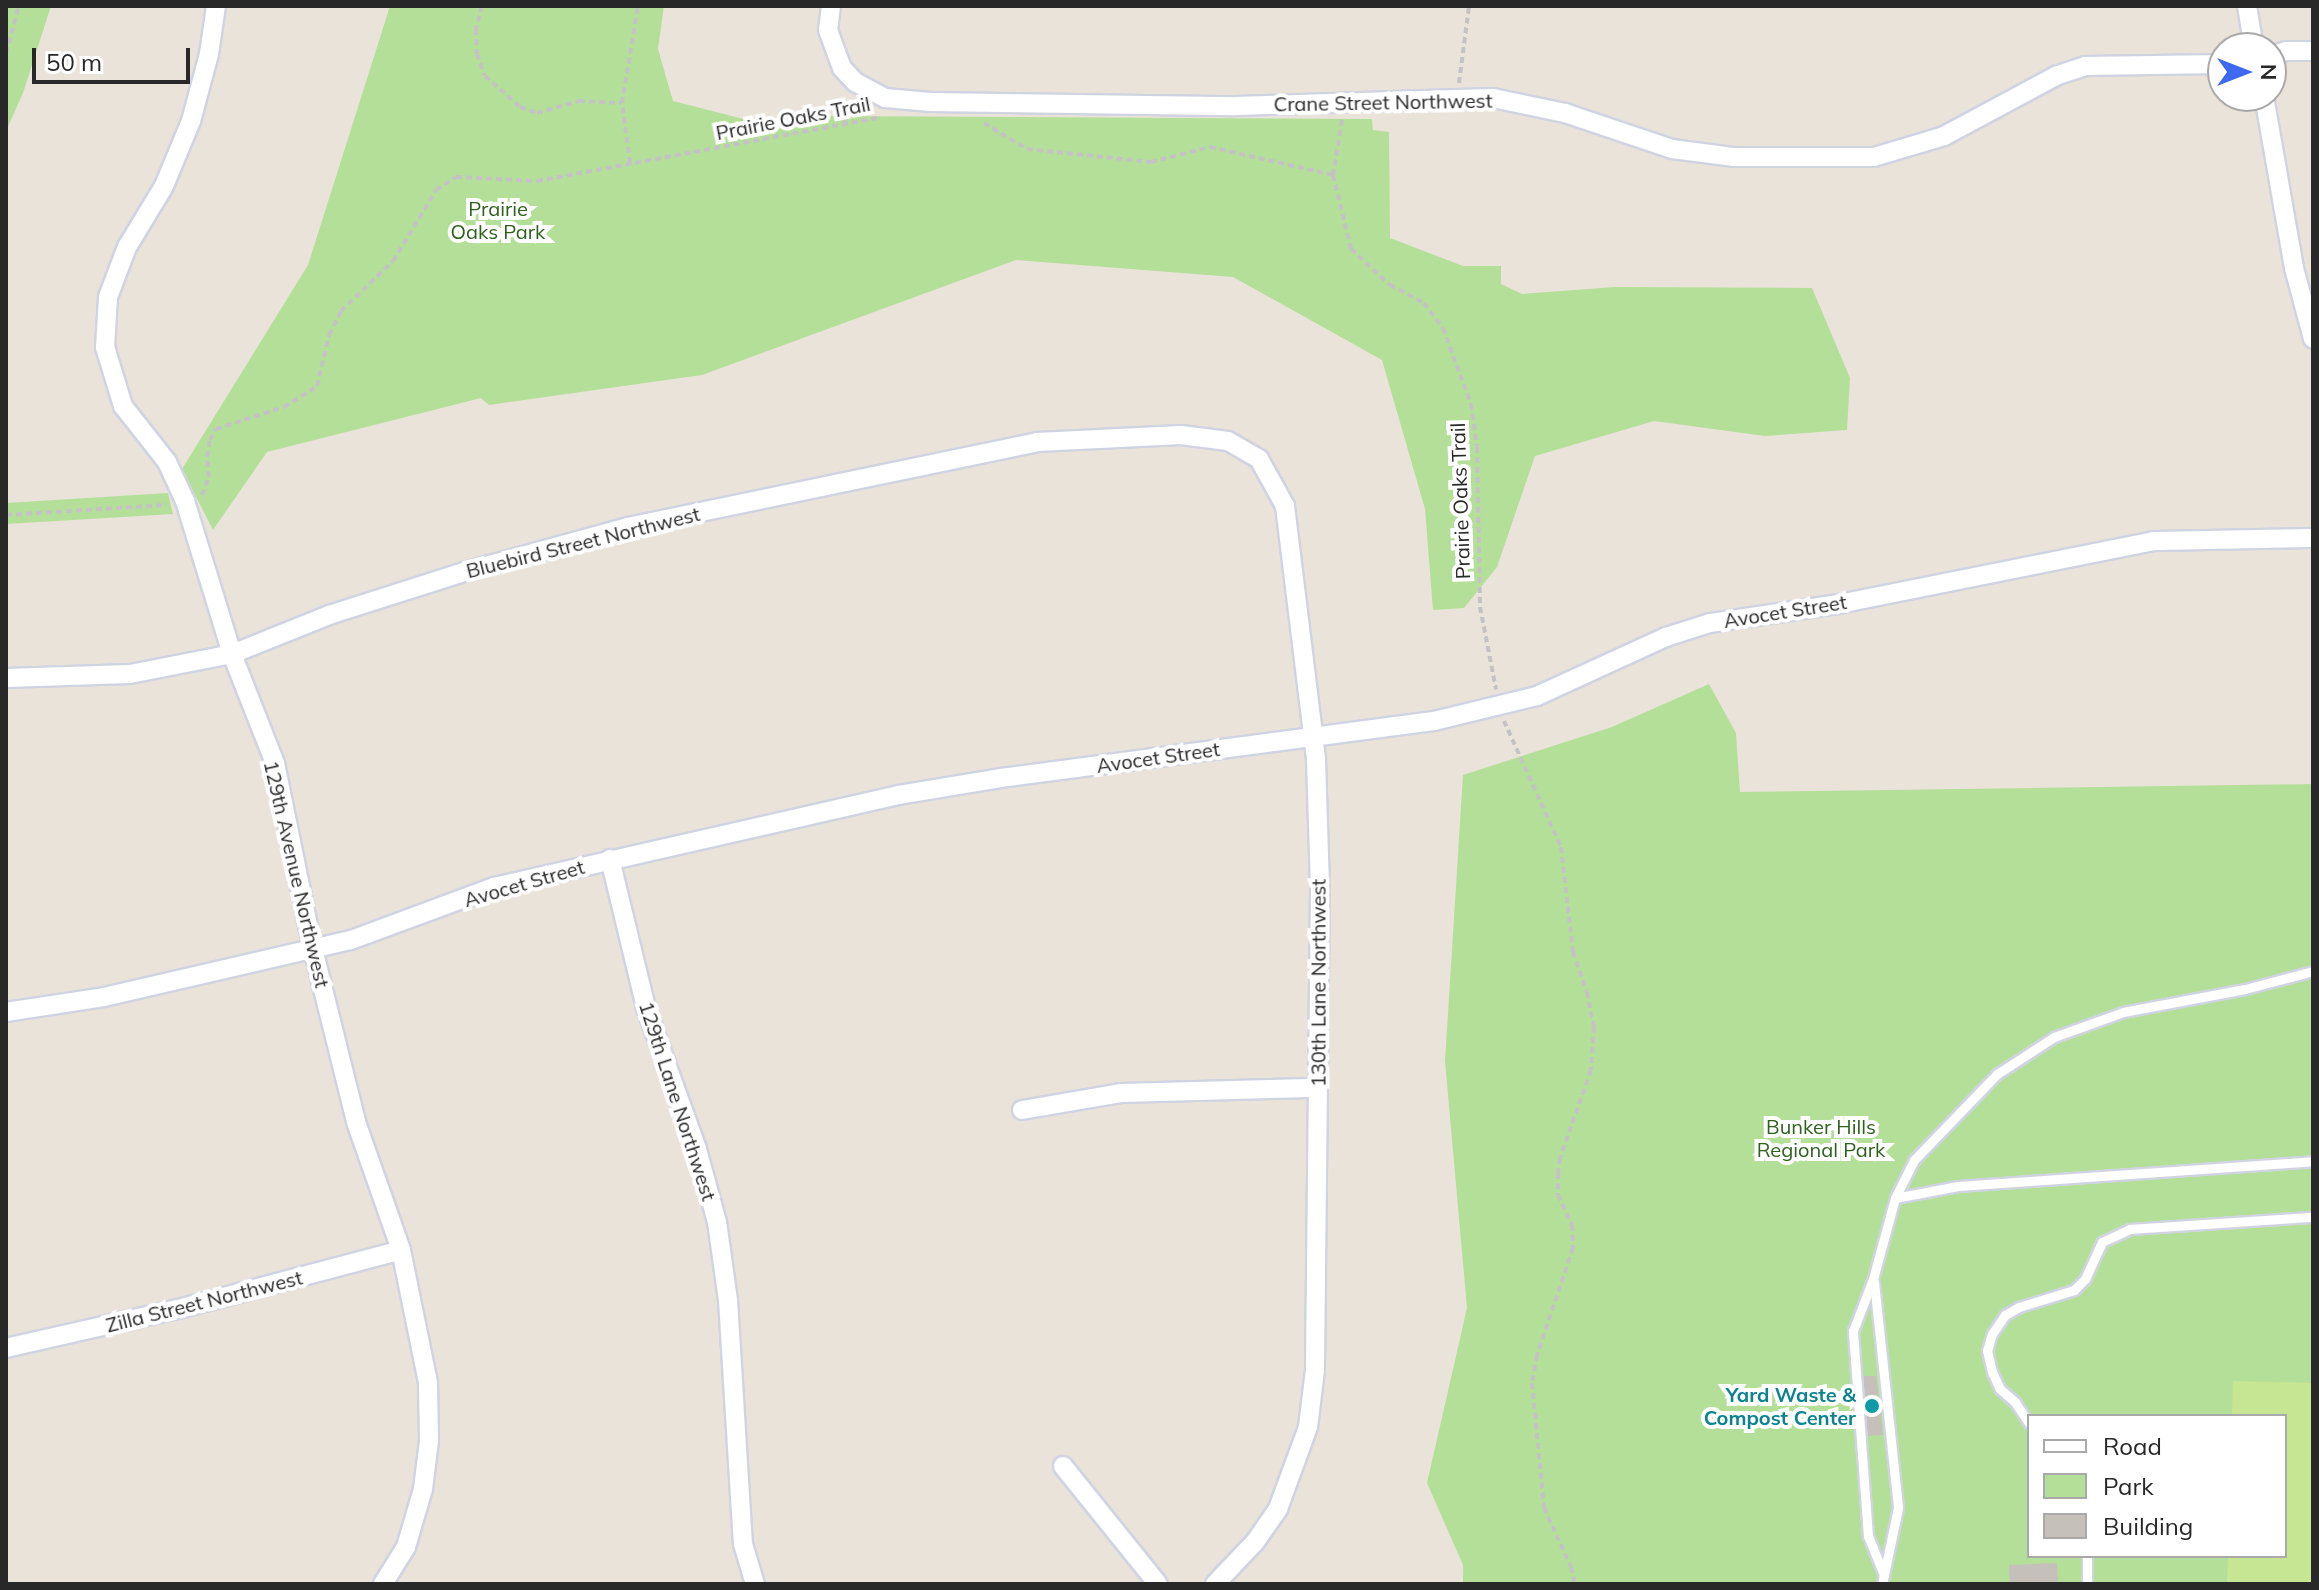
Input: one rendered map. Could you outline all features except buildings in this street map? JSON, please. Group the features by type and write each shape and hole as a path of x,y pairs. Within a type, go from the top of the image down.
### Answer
{"street":[{"name":"129th Avenue Northwest","path":"216,6 209,54 191,121 164,186 127,247 108,297 105,347 123,406 167,462 185,501 232,654 275,763 313,949 356,1122 401,1250 428,1383 429,1441 423,1489 406,1547 383,1584"},
{"name":"Crane Street Northwest","path":"831,6 828,30 842,68 855,82 885,98 931,102 1236,106 1458,99 1533,104 1638,139 1704,154 1844,159 1874,157 1944,136 2058,75 2085,66 2207,64"},
{"path":"2247,6 2251,32"},
{"path":"2287,51 2313,51"},
{"path":"2267,112 2294,268 2313,339"},
{"name":"Bluebird Street Northwest","path":"6,678 130,674 232,654 329,615 464,572 628,527 1037,442 1181,435 1228,441 1259,459"},
{"name":"130th Lane Northwest","path":"1215,1584 1255,1542 1278,1509 1308,1427 1315,1370 1319,837 1313,736 1285,506 1259,459"},
{"name":"Avocet Street","path":"6,1012 104,997 351,940 494,887 899,795 1434,721 1537,696 1666,637 1710,623 1839,604 2153,541 2313,538"},
{"name":"129th Lane Northwest","path":"610,859 646,1008 697,1149 717,1222 728,1300 743,1544 755,1584"},
{"path":"1022,1110 1121,1093 1318,1088"},
{"name":"Zilla Street Northwest","path":"6,1348 186,1307 401,1250"},
{"path":"1063,1466 1158,1584"}],"lane":[{"path":"1883,1579 1868,1536 1853,1331 1873,1279 1895,1198 1914,1160 1997,1074 2054,1037 2123,1012 2245,989 2313,971"},
{"path":"1895,1198 1958,1186 2313,1161"},
{"path":"2027,1420 2015,1402 2000,1389 1992,1372 1987,1351 1992,1334 2005,1315 2019,1307 2074,1290 2085,1279 2102,1242 2130,1229 2313,1217"},
{"path":"1873,1279 1898,1508 1883,1579"},
{"path":"2087,1558 2087,1584"}],"path":[{"path":"6,53 19,6"},
{"path":"482,6 476,29 477,54 485,76 520,107 537,113 579,101 622,103"},
{"path":"630,163 622,103 638,6"},
{"path":"1458,99 1469,6"},
{"name":"Prairie Oaks Trail","path":"1346,102 1333,175 1351,249 1390,285 1424,303 1443,328 1471,404 1477,447 1480,607 1495,684"},
{"name":"Prairie Oaks Trail","path":"185,501 205,494 209,477 207,457 216,429 284,407 317,386 329,335 341,311 393,261 436,190 456,177 537,181 848,122 896,117"},
{"path":"979,121 1027,149 1151,162 1210,147 1333,175"},
{"path":"6,515 173,506 185,501"},
{"path":"1506,728 1561,847 1573,952 1587,992 1594,1027 1591,1070 1560,1158 1558,1173 1558,1195 1572,1225 1573,1248 1537,1355 1532,1383 1544,1508 1571,1567 1575,1584"}],"green space":[{"path":"6,6 51,6 23,93 6,131"},
{"name":"Prairie Oaks Park","path":"390,6 664,6 658,49 673,101 767,125 832,116 1372,119 1373,130 1389,132 1390,238 1463,266 1501,266 1501,284 1522,294 1615,287 1812,288 1850,378 1847,430 1765,436 1654,421 1535,456 1497,567 1464,608 1433,610 1425,509 1382,360 1233,277 1016,260 702,375 489,405 481,398 267,452 213,530 182,469 308,265"},
{"path":"168,493 173,514 6,524 6,503"},
{"name":"Bunker Hills Regional Park","path":"1709,684 1736,733 1740,792 2313,784 2313,1584 1463,1584 1463,1565 1427,1483 1467,1308 1445,1061 1463,775 1612,727"},
{"path":"2233,1381 2313,1383 2313,1584 2227,1584 2228,1558 2287,1558 2287,1414 2232,1414"}],"place":[{"name":"Yard Waste & Compost Center","path":"1872,1406"}]}
